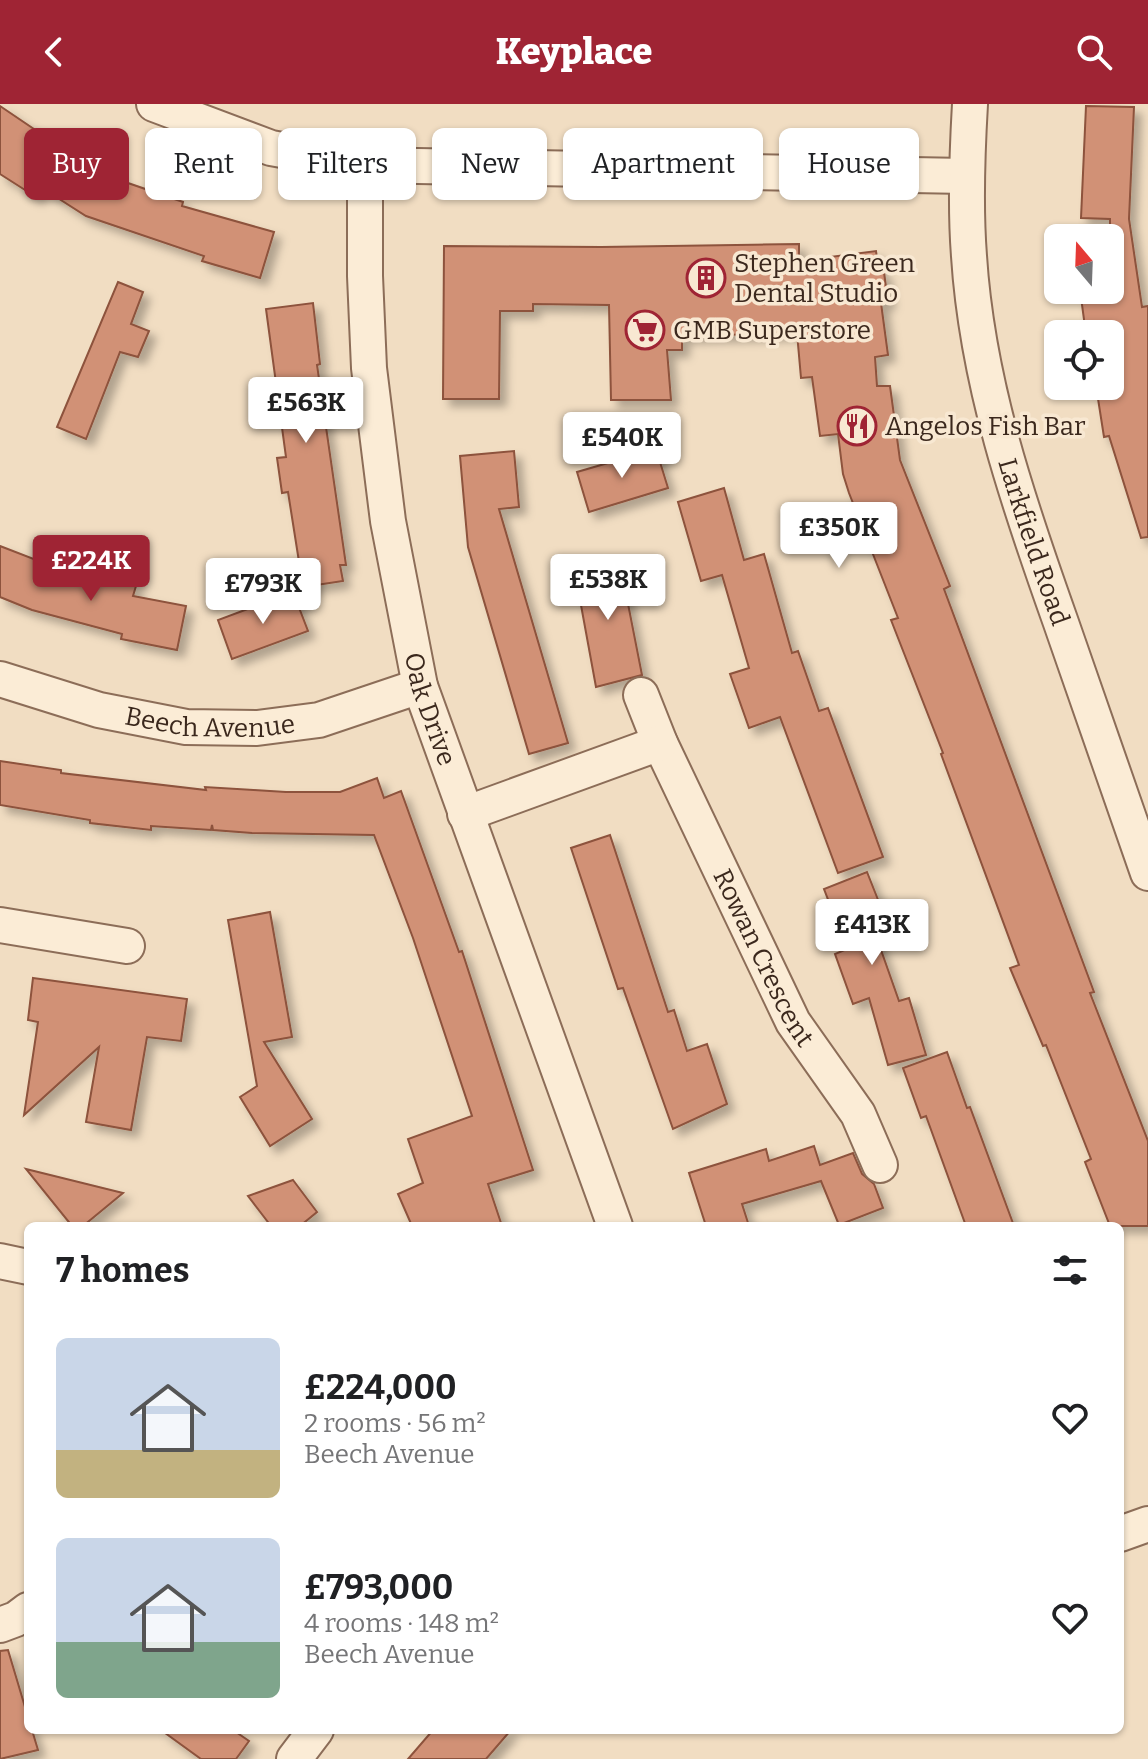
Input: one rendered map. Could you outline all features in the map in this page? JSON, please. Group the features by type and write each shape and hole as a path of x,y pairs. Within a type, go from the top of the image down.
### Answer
{"street":[{"path":"154,104 278,149"},
{"name":"Larkfield Road","path":"970,104 966,176 969,257 982,354 1000,434 1018,502 1148,873"},
{"path":"416,166 966,176"},
{"name":"Oak Drive","path":"365,200 369,368 388,521 420,686 614,1222"},
{"name":"Beech Avenue","path":"0,679 99,710 186,727 257,728 319,720 420,686"},
{"name":"Rowan Crescent","path":"641,695 660,743 793,1022 858,1114 880,1165"},
{"path":"465,814 660,743"},
{"path":"0,925 127,946"},
{"path":"0,1261 24,1266"},
{"path":"1124,1533 1148,1524"},
{"path":"0,1625 24,1613"},
{"path":"294,1759 313,1734"}],"building":[{"path":"0,106 33,128 24,128 24,189 0,174"},
{"path":"1086,106 1134,107 1129,219 1142,307 1148,306 1148,537 1141,538 1109,436 1104,437 1098,400 1124,400 1124,320 1084,320 1082,304 1124,304 1124,224 1110,224 1110,219 1081,218"},
{"path":"129,183 145,189 145,200 177,200 183,202 182,206 274,232 260,278 202,261 204,256 86,216 61,200 129,200"},
{"path":"799,244 799,261 876,251 879,272 884,272 888,302 881,303 888,355 875,357 877,386 890,386 900,460 950,586 944,589 1094,992 1090,993 1148,1141 1148,1226 1124,1226 1124,1222 1108,1222 1085,1162 1091,1159 1046,1045 1043,1046 1010,968 1019,965 943,753 891,620 898,618 849,493 843,474 838,434 820,436 812,377 801,378 797,333 682,336 682,350 667,350 671,400 611,400 609,305 533,304 533,311 500,311 499,399 443,399 444,246"},
{"path":"118,282 143,292 131,324 149,331 138,357 120,352 86,439 57,427"},
{"path":"313,303 320,364 317,365 346,565 340,565 343,581 303,587 288,492 282,493 277,458 286,457 266,309"},
{"path":"656,449 668,488 589,512 577,472"},
{"path":"514,451 519,507 499,509 568,743 529,754 468,547 460,456"},
{"path":"724,488 744,560 764,554 792,653 798,651 819,711 828,708 883,857 838,873 780,717 749,728 730,674 749,668 722,575 701,581 678,502"},
{"path":"0,546 39,561 35,571 94,586 96,576 136,586 133,596 186,606 177,650 121,639 122,634 32,610 0,597"},
{"path":"619,558 642,675 596,687 574,567"},
{"path":"293,592 308,631 232,659 218,620"},
{"path":"0,761 61,770 61,773 206,790 205,787 340,792 377,778 384,798 401,791 459,952 462,951 533,1170 488,1184 501,1222 410,1222 398,1194 423,1183 408,1139 472,1116 413,938 374,835 252,833 213,830 212,825 211,830 151,826 151,830 90,823 90,820 0,805"},
{"path":"610,835 668,1012 674,1010 687,1051 707,1044 727,1104 673,1129 623,988 618,989 571,848"},
{"path":"867,872 888,925 874,930 899,1001 909,998 926,1055 888,1065 869,998 853,1004 835,954 847,949 824,889"},
{"path":"270,912 292,1037 264,1042 312,1119 270,1146 240,1097 257,1086 228,920"},
{"path":"33,978 187,999 181,1041 147,1037 131,1130 86,1122 99,1047 24,1115 38,1022 28,1020"},
{"path":"947,1052 1013,1222 965,1222 926,1116 921,1118 903,1068"},
{"path":"814,1146 820,1165 853,1153 862,1174 874,1184 883,1208 847,1222 838,1222 821,1181 742,1204 748,1222 705,1222 689,1173 766,1149 769,1161"},
{"path":"26,1169 123,1193 88,1222 69,1222"},
{"path":"293,1180 317,1212 305,1222 268,1222 248,1196"},
{"path":"8,1650 24,1704 24,1734 33,1734 38,1750 0,1759 0,1651"},
{"path":"167,1734 239,1734 249,1741 236,1759 201,1759"},
{"path":"430,1734 508,1734 486,1759 408,1759"}],"place":[{"name":"Stephen Green Dental Studio","path":"706,278"},
{"name":"GMB Superstore","path":"645,330"},
{"name":"Angelos Fish Bar","path":"857,426"}]}
